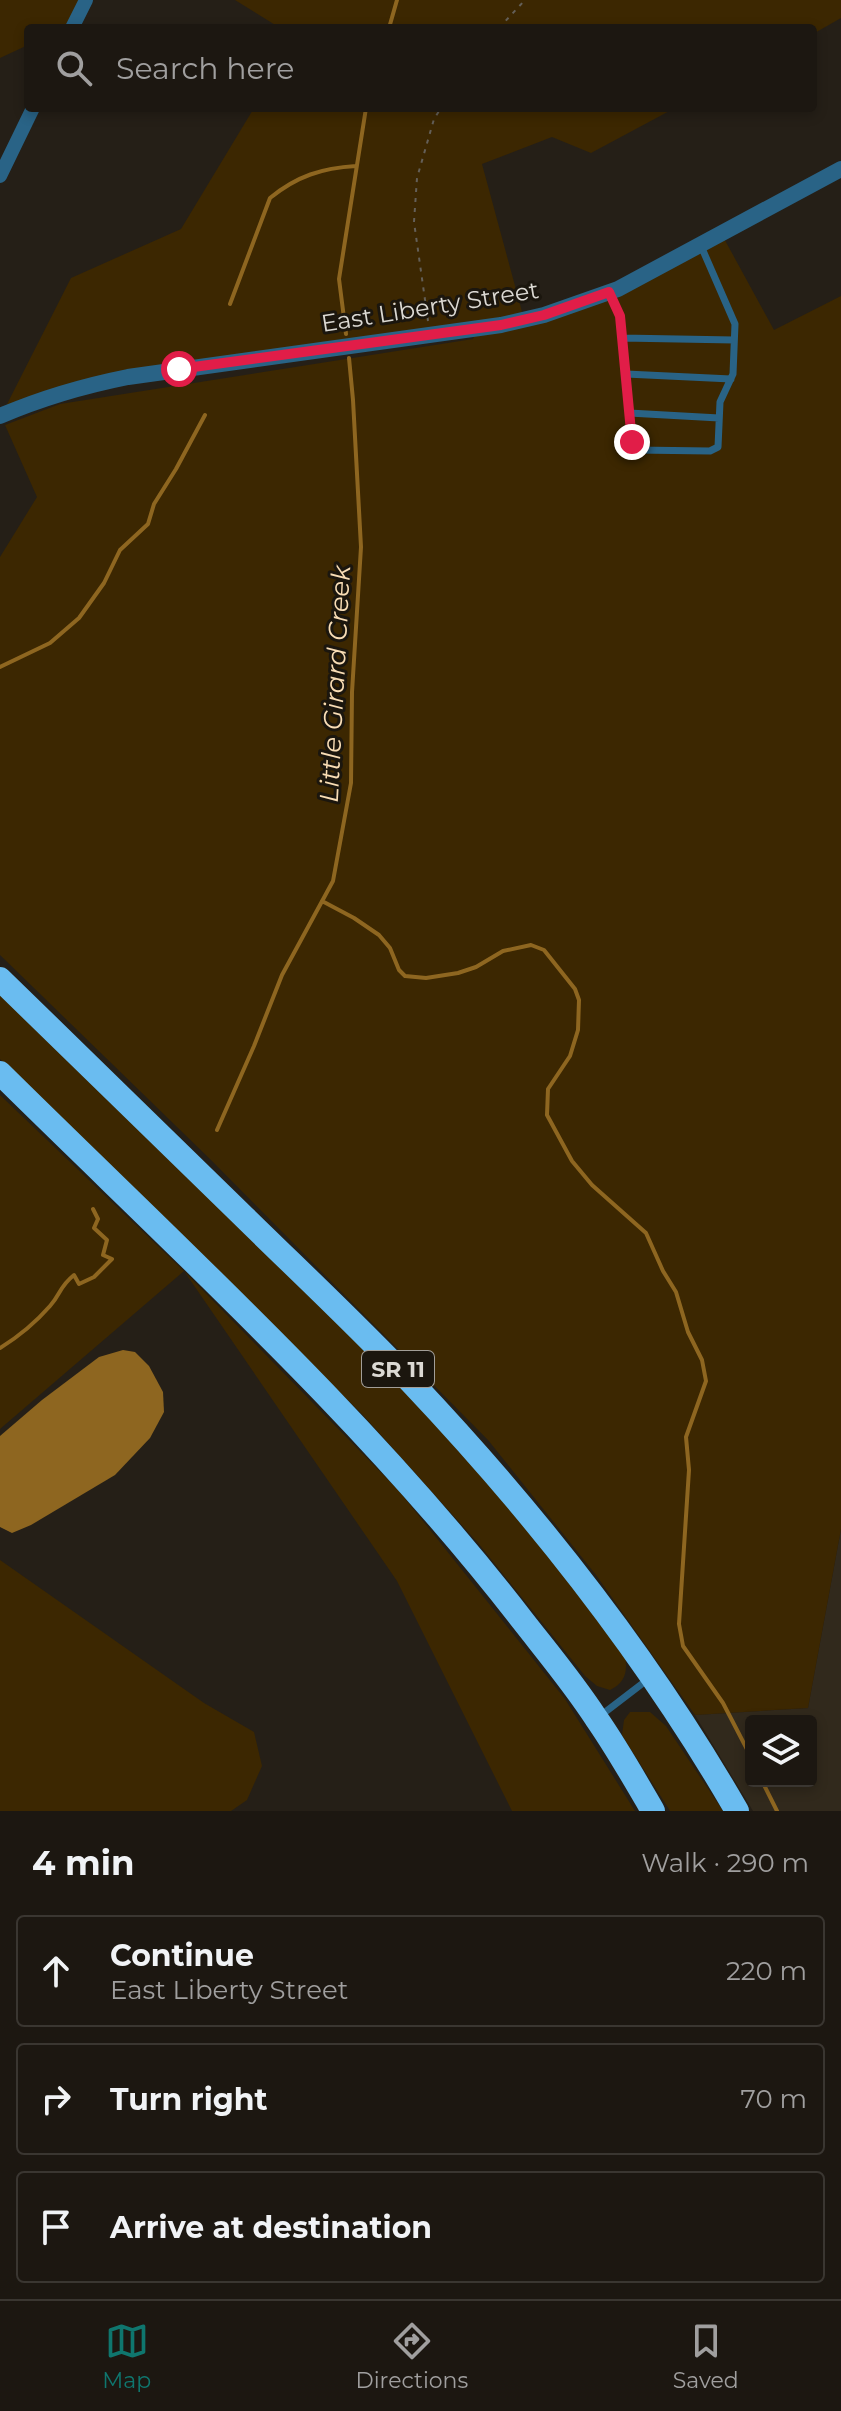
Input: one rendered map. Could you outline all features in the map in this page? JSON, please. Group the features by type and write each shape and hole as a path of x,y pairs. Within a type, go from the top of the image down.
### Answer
{"highway":[{"name":"SR 11","path":"0,979 412,1383 513,1497 580,1578 652,1676 737,1811"},
{"name":"SR 11","path":"0,1073 336,1403 419,1493 497,1587 597,1718 653,1811"}],"street":[{"path":"74,24 86,0"},
{"path":"0,176 31,112"},
{"name":"East Liberty Street","path":"0,416 82,386 128,377 501,325 544,315 609,292 841,169"}],"lane":[{"path":"609,292 620,316 632,442 636,450 710,451 718,447 720,402 733,374 735,324 701,244"},
{"path":"622,338 734,340"},
{"path":"626,374 731,379"},
{"path":"629,413 719,418"},
{"path":"597,1718 652,1676"}],"path":[{"path":"503,24 525,0"},
{"path":"430,334 414,222 417,178 438,112"}],"shaded area":[{"path":"0,0 81,0 67,24 24,24 24,47 0,58"},
{"path":"235,0 841,0 841,18 817,32 817,24 274,24"},
{"path":"252,112 668,112 591,153 552,137 482,164 524,319 544,315 721,233 774,330 841,296 841,1529 808,1708 695,1715 596,1575 488,1440 212,1161 0,955 0,557 37,497 5,425 60,404 473,339 477,329 128,377 1,416 71,278 181,229"},
{"path":"0,990 364,1348 452,1440 535,1539 625,1655 626,1672 619,1684 610,1690 597,1686 585,1676 478,1543 363,1415 0,1059"},
{"path":"0,1095 184,1271 0,1429"},
{"path":"184,1271 399,1491 565,1699 635,1811 512,1811 397,1581"},
{"path":"123,1350 135,1352 149,1366 163,1392 164,1412 150,1438 115,1475 31,1525 12,1533 0,1527 0,1436 99,1357"},
{"path":"841,1529 841,1811 753,1811 695,1715 808,1708"},
{"path":"0,1560 204,1703 254,1732 262,1766 247,1800 231,1811 0,1811"},
{"path":"630,1712 650,1712 666,1726 723,1811 670,1811 622,1735 624,1720"}],"waterway":[{"name":"Little Girard Creek","path":"390,24 397,0"},
{"name":"Little Girard Creek","path":"346,334 339,279 365,112"},
{"path":"230,304 270,198 310,174 356,166"},
{"name":"Little Girard Creek","path":"217,1130 282,975 333,881 351,783 352,692 361,547 349,358"},
{"path":"0,667 50,643 79,618 104,583 120,550 148,524 154,504 205,415"},
{"path":"322,901 379,935 405,976 426,978 458,973 476,967 503,951 531,945 544,950 575,989 579,1000 578,1030 570,1056 548,1089 547,1115 572,1161 592,1185 646,1233 676,1292 688,1332 702,1360 706,1381 686,1437 689,1470 679,1624 683,1646 723,1703 745,1745"},
{"name":"Little Girard Creek","path":"0,1348 39,1318 74,1275 79,1284 94,1277 112,1259 103,1255 107,1240 94,1228 98,1219 93,1209"},
{"path":"765,1787 777,1811"}],"route":[{"path":"179,369 501,325 544,315 609,292 620,316 632,442"}]}
